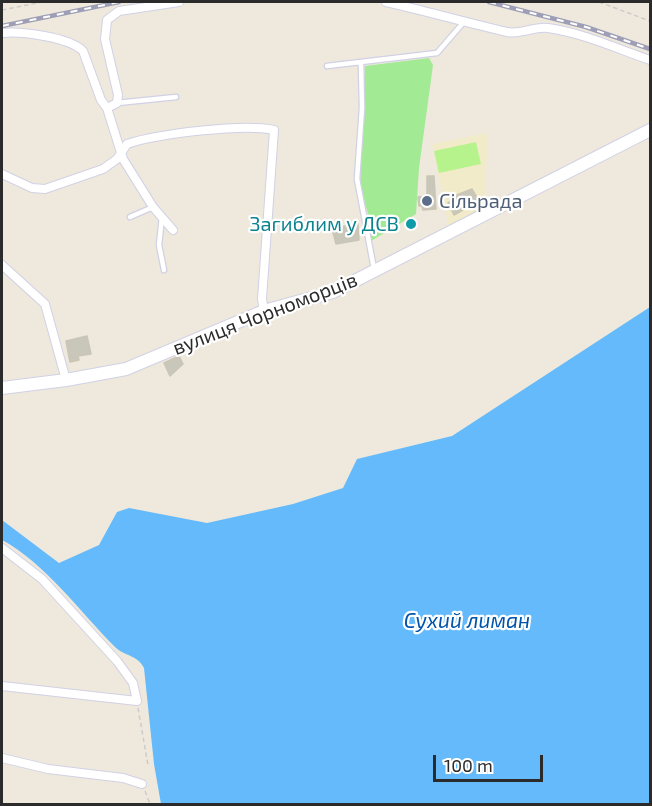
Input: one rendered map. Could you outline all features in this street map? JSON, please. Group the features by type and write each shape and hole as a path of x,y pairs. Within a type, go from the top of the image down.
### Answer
{"main road":[{"name":"вулиця Чорноморців","path":"2,388 126,369 264,311 333,292 651,130"}],"street":[{"path":"107,108 117,103 113,66 105,39 107,20 119,10 179,2"},
{"path":"386,2 463,23 487,25 510,33 539,28 558,30 651,60"},
{"path":"2,33 28,34 79,47 87,58 101,100 107,108 121,152 153,207 173,230"},
{"path":"2,174 32,188 45,189 103,169 117,159 127,144 168,134 274,130 262,298 264,311"},
{"path":"2,265 45,304 66,380"},
{"path":"2,548 36,573 128,673 137,701 2,687"},
{"path":"2,758 48,769 123,778 142,783"}],"lane":[{"path":"327,66 361,64 437,53 463,23"},
{"path":"361,64 358,189 374,272"},
{"path":"117,103 176,97"},
{"path":"130,217 153,207"},
{"path":"162,217 159,245 164,270"}],"path":[{"path":"2,10 42,2"},
{"path":"599,2 651,21"},
{"path":"137,701 148,765"},
{"path":"142,783 150,804"}],"shaded area":[{"path":"488,133 485,193 490,207 449,227 432,144"}],"green space":[{"path":"429,58 433,65 419,168 416,214 371,241 369,217 360,187 365,66"},
{"path":"476,142 481,164 439,173 434,151"}],"water":[{"name":"Сухий лиман","path":"650,307 650,804 161,804 154,764 144,668 138,660 115,647 62,589 33,562 2,540 2,520 59,563 99,545 117,512 129,508 207,523 293,504 343,488 357,459 452,436"}],"building":[{"path":"427,176 434,176 436,209 423,210 422,206 419,206 418,197 427,196"},
{"path":"472,189 479,201 454,215 448,203 455,199 454,196"},
{"path":"358,224 359,240 336,244 332,228"},
{"path":"87,336 91,354 78,356 79,360 70,362 66,341"},
{"path":"179,356 183,364 170,376 164,363"}],"railway":[{"path":"2,26 119,2"},
{"path":"489,2 586,27 650,49"}],"place":[{"name":"Сільрада","path":"427,201"},
{"name":"Загиблим у ДСВ","path":"411,224"}]}
